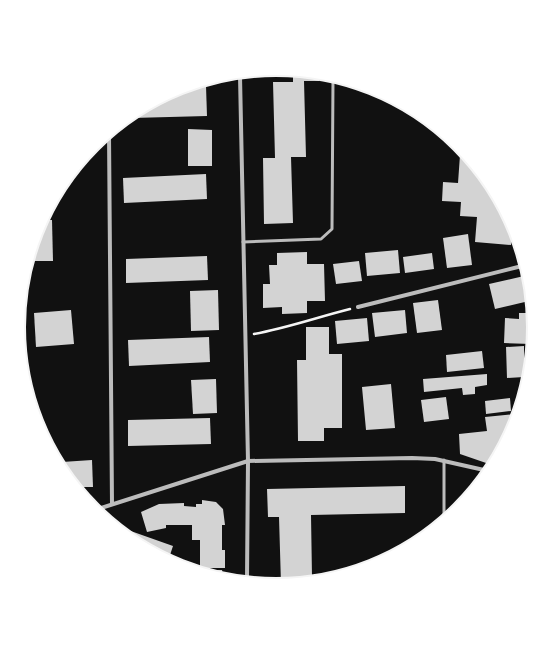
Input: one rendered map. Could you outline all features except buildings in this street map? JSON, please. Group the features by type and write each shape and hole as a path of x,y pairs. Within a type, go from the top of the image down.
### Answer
{"street":[{"path":"240,78 248,461 247,575"},
{"path":"109,140 112,504"},
{"path":"358,307 519,267"},
{"path":"102,507 248,461 412,458 444,460 482,470"}],"lane":[{"path":"243,242 321,239 332,229 332,82"},
{"path":"444,460 444,512"}],"path":[{"path":"246,335 279,330 312,318 358,307"}]}
